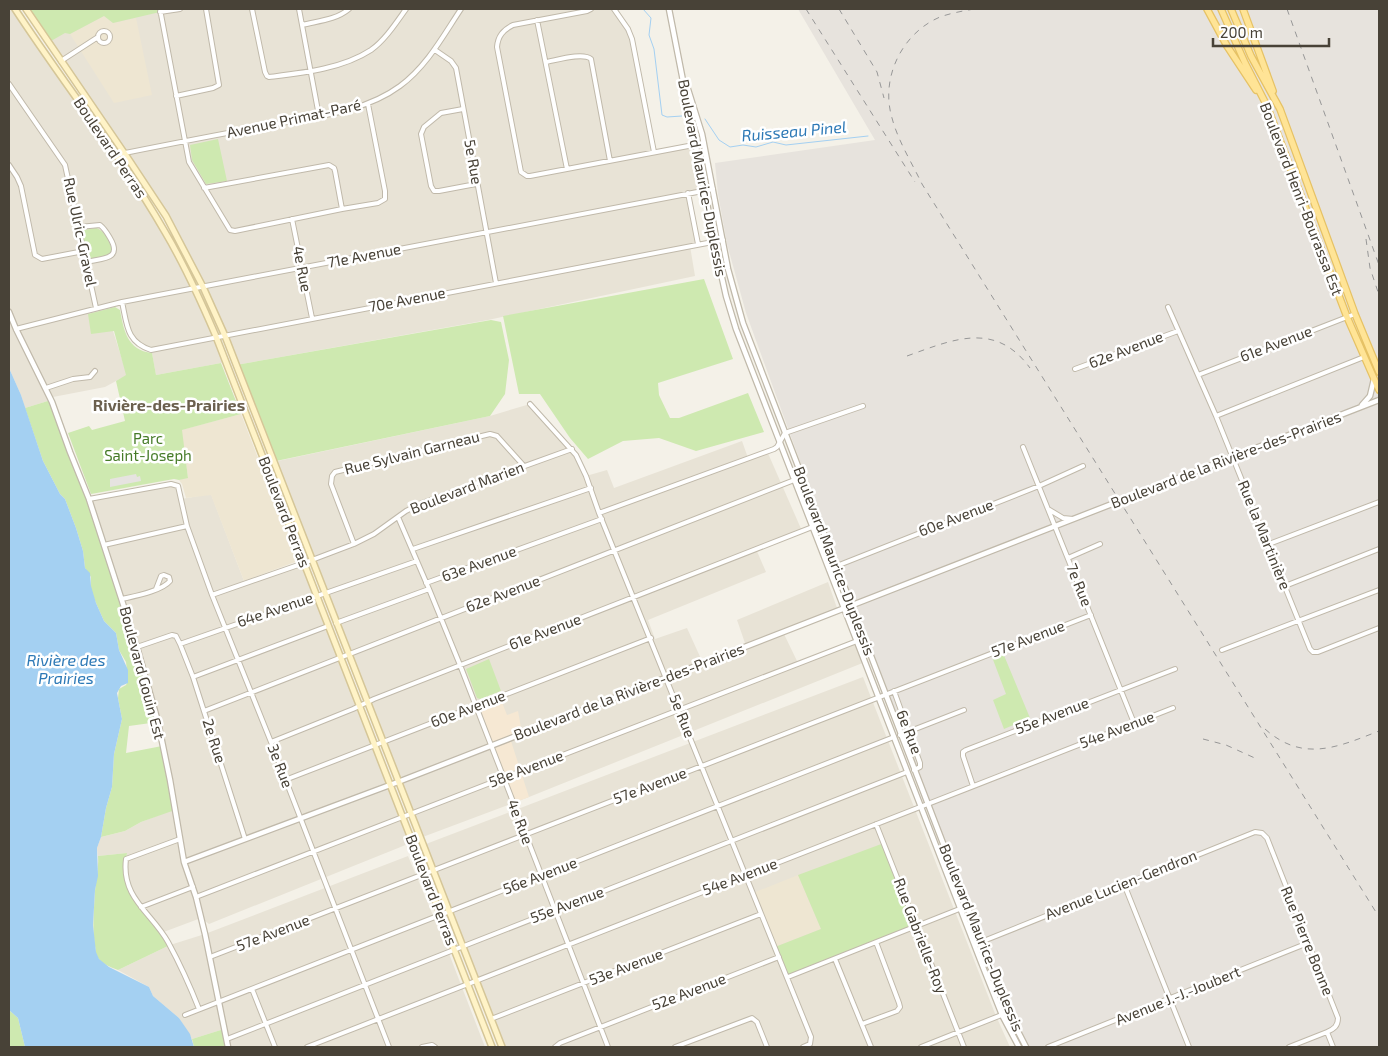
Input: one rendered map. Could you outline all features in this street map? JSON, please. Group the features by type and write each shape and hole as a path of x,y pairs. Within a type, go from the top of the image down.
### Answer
{"main road":[{"name":"Boulevard Perras","path":"15,9 116,154 165,233 195,288 492,1047"},
{"name":"Boulevard Perras","path":"26,9 166,216 204,287 502,1047"},
{"path":"1207,9 1227,46 1267,106"},
{"name":"Boulevard Henri-Bourassa Est","path":"1221,9 1267,106 1347,317 1379,390"},
{"name":"Boulevard Henri-Bourassa Est","path":"1231,9 1251,56 1280,109 1354,314 1379,372"},
{"path":"1244,9 1280,109"}],"street":[{"path":"180,9 160,11 189,162 228,228 232,231 384,201 386,197 368,104"},
{"path":"176,96 219,85 206,9"},
{"path":"252,9 267,76 310,70 355,58 372,49 392,28 406,9"},
{"path":"299,9 320,116"},
{"path":"302,25 333,18 342,15 350,9"},
{"path":"591,9 513,26 501,34 497,47 520,169 524,175 530,176 704,143"},
{"path":"614,9 623,21 632,39 654,152"},
{"name":"Boulevard Maurice-Duplessis","path":"670,9 704,191 731,314 879,697 914,770 1008,1012 1026,1047"},
{"name":"Avenue Primat-Paré","path":"116,154 320,116 368,104 390,93 405,82 435,50 459,10"},
{"path":"538,20 567,169"},
{"path":"61,61 98,36"},
{"name":"5e Rue","path":"435,50 455,65 496,283"},
{"path":"546,62 582,55 591,59 610,161"},
{"name":"Boulevard Maurice-Duplessis","path":"680,63 704,143 739,311 885,695 907,772 1002,1014 1019,1047"},
{"name":"Rue Ulric-Gravel","path":"9,84 65,165 96,308"},
{"path":"463,109 441,113 424,127 421,134 434,191 476,184"},
{"path":"9,164 21,186 35,255 42,259 84,252"},
{"path":"204,188 329,165 335,171 342,209"},
{"name":"71e Avenue","path":"16,330 122,302 713,189"},
{"path":"688,193 698,244"},
{"name":"4e Rue","path":"292,219 312,318"},
{"path":"79,228 96,224 102,226 114,247 114,252 110,256 86,262"},
{"name":"70e Avenue","path":"122,302 131,338 143,348 151,350 723,240"},
{"name":"Rue la Martinière","path":"1168,308 1216,416 1310,649 1313,652 1318,652 1379,628"},
{"path":"731,314 739,311"},
{"name":"Boulevard Gouin Est","path":"9,312 16,330 46,388 89,499 137,646 158,722 184,862 196,897 228,1047"},
{"name":"61e Avenue","path":"1198,375 1354,314"},
{"name":"62e Avenue","path":"1074,369 1178,330"},
{"path":"1216,416 1364,357"},
{"path":"46,388 73,379 90,377 95,371"},
{"path":"1359,408 1368,401 1374,378"},
{"name":"Boulevard de la Rivière-des-Prairies","path":"184,862 398,782 1379,400"},
{"name":"5e Rue","path":"530,404 576,455 591,488 599,512 616,550 811,1036 811,1042 803,1047"},
{"path":"599,512 774,449 780,443 785,433 863,406"},
{"name":"Rue Sylvain Garneau","path":"354,544 331,484 332,476 335,472 490,434 497,436 524,466"},
{"name":"7e Rue","path":"1023,447 1134,723"},
{"name":"Boulevard Marien","path":"212,595 304,564 354,544 374,534 422,503 572,450"},
{"name":"60e Avenue","path":"829,569 1039,486 1083,466"},
{"name":"62e Avenue","path":"204,711 802,477"},
{"name":"3e Rue","path":"89,499 176,484 188,526 212,595 389,1047"},
{"path":"413,550 591,488"},
{"path":"1269,544 1379,502"},
{"path":"1048,508 1063,518 1074,519"},
{"path":"398,517 426,583"},
{"name":"63e Avenue","path":"336,623 429,589 426,583 602,519"},
{"name":"61e Avenue","path":"271,742 460,665 820,524"},
{"path":"104,545 188,526"},
{"path":"1068,558 1100,544"},
{"path":"1285,586 1379,549"},
{"name":"64e Avenue","path":"180,644 418,561"},
{"path":"122,599 156,589"},
{"name":"4e Rue","path":"429,589 608,1047"},
{"path":"1222,650 1379,590"},
{"name":"57e Avenue","path":"210,957 1091,615"},
{"path":"193,677 328,626"},
{"path":"137,646 172,635 176,636 180,644"},
{"name":"60e Avenue","path":"285,780 651,638"},
{"name":"58e Avenue","path":"196,897 857,641"},
{"name":"2e Rue","path":"180,644 193,677 245,839"},
{"name":"55e Avenue","path":"973,786 962,756 964,751 1175,669"},
{"name":"6e Rue","path":"894,692 920,762 920,767 914,770"},
{"name":"54e Avenue","path":"307,1047 1173,708"},
{"name":"56e Avenue","path":"185,1015 964,710"},
{"name":"55e Avenue","path":"226,1038 907,772"},
{"name":"Rue Gabrielle-Roy","path":"876,824 964,1047"},
{"name":"Avenue Lucien-Gendron","path":"980,942 1255,832 1262,833"},
{"name":"Rue Pierre Bonne","path":"1262,833 1267,838 1338,1018 1337,1025 1327,1032"},
{"path":"180,838 126,859 126,882 141,907 168,942 199,1009"},
{"path":"1124,884 1189,1047"},
{"path":"141,907 193,887"},
{"path":"788,977 967,906"},
{"name":"53e Avenue","path":"491,1019 761,914"},
{"path":"862,1024 897,1011 900,1007 876,942"},
{"name":"Avenue J.-J.-Joubert","path":"1048,1047 1308,943"},
{"name":"52e Avenue","path":"555,1047 560,1043 779,957"},
{"path":"835,958 871,1047"},
{"path":"252,989 276,1047"},
{"path":"921,1047 1008,1012"},
{"path":"675,1047 752,1018 757,1022 767,1047"},
{"path":"1289,1047 1327,1032 1333,1047"},
{"path":"422,1047 432,1045 435,1047"}],"shaded area":[{"path":"9,9 16,9 165,233 195,288 226,364 221,363 156,375 151,348 133,343 123,305 88,314 113,331 127,375 105,387 53,397 51,400 25,408 9,368"},
{"path":"26,9 614,9 628,29 654,152 695,145 704,191 689,193 698,244 690,246 695,276 488,320 236,365 203,287 152,193"},
{"path":"798,9 1379,9 1379,1047 1027,1047 967,906 840,571 746,313 727,244 718,194 715,163 875,140"},
{"path":"104,16 113,23 136,18 152,95 114,103 70,34"},
{"path":"530,404 572,449 586,476 607,470 614,488 742,441 748,458 767,451 802,531 756,549 766,572 648,620 655,639 687,628 702,661 746,646 737,620 828,582 837,608 836,611 783,632 798,663 857,641 865,662 529,797 420,838 273,462 490,416"},
{"path":"241,414 298,561 244,581 211,495 186,498 179,480 188,477 181,430"},
{"path":"136,474 137,477 140,476 141,481 110,487 110,479"},
{"path":"176,484 181,499 211,494 244,584 304,563 413,842 209,924 201,918 161,933 128,886 127,853 98,856 97,848 101,837 125,831 141,822 175,809 158,722 89,499"},
{"path":"863,677 996,1016 1010,1047 503,1047 426,844"},
{"path":"501,700 507,715 518,711 522,733 510,738 529,797 513,803 481,710 481,708"},
{"path":"408,856 448,951 485,1047 228,1047 224,1029 192,1039 179,1018 153,996 149,987 118,970 170,945 205,934"},
{"path":"798,875 821,929 775,947 753,893"}],"green space":[{"path":"30,9 160,9 160,12 113,23 104,16 70,34 65,33 51,41"},
{"path":"218,139 227,181 206,184 192,160 190,145"},
{"path":"96,228 107,237 112,251 109,256 89,259 82,232"},
{"path":"704,279 733,359 658,383 659,395 670,418 679,418 748,393 764,432 696,451 659,438 623,441 588,459 570,438 540,394 519,394 503,316"},
{"name":"Parc Saint-Joseph","path":"115,307 120,310 125,332 132,344 137,348 152,353 156,375 221,363 241,414 182,430 188,478 91,494 68,433 89,426 92,430 125,421 116,381 126,375 114,331 91,334 88,314"},
{"path":"491,320 501,322 509,360 505,394 490,416 276,461 255,406 236,365"},
{"path":"51,400 89,499 94,524 104,545 158,722 129,726 126,753 162,746 175,810 141,822 125,831 101,837 112,787 114,754 122,719 118,698 119,689 126,685 128,681 126,662 119,650 116,633 104,621 91,591 91,577 85,568 83,551 76,528 65,499 60,494 43,461 25,408"},
{"path":"1003,653 1030,718 1004,729 993,700 1006,694 992,657"},
{"path":"489,659 501,691 480,699 477,698 466,669"},
{"path":"884,843 916,926 788,977 775,947 821,929 798,875"},
{"path":"127,853 128,886 170,945 118,970 108,966 97,957 93,926 95,891 98,856"},
{"path":"9,1010 18,1018 25,1047 9,1047"},
{"path":"224,1029 228,1047 194,1047 192,1039"}],"water":[{"name":"Rivière des Prairies","path":"9,368 21,395 43,461 60,494 65,499 76,528 83,551 85,568 90,573 91,586 96,603 104,621 116,633 119,650 128,670 128,683 121,686 117,693 122,719 114,754 112,787 97,848 98,876 95,890 93,925 96,952 99,959 109,967 149,987 153,996 179,1018 190,1034 194,1047 25,1047 18,1018 9,1010"}],"waterway":[{"name":"Ruisseau Pinel","path":"643,9 651,18 649,35 654,49 662,115 667,117 682,116"},
{"name":"Ruisseau Pinel","path":"705,119 719,140 730,147 743,145 756,147 773,142 786,145 868,136"}],"railway":[{"path":"806,9 915,182"},
{"path":"839,9 877,72 884,98"},
{"path":"974,9 940,17 927,24 905,45 897,58 889,88 889,103 901,143 922,184 1379,917"},
{"path":"1287,9 1379,265"},
{"path":"1366,239 1370,268 1379,295"},
{"path":"907,356 956,340 988,339 1002,344 1017,353 1030,368"},
{"path":"1265,729 1279,740 1307,749 1335,746 1379,731"},
{"path":"1203,739 1226,745 1257,759"}],"district":[{"name":"Rivière-des-Prairies","path":"169,405"}]}
